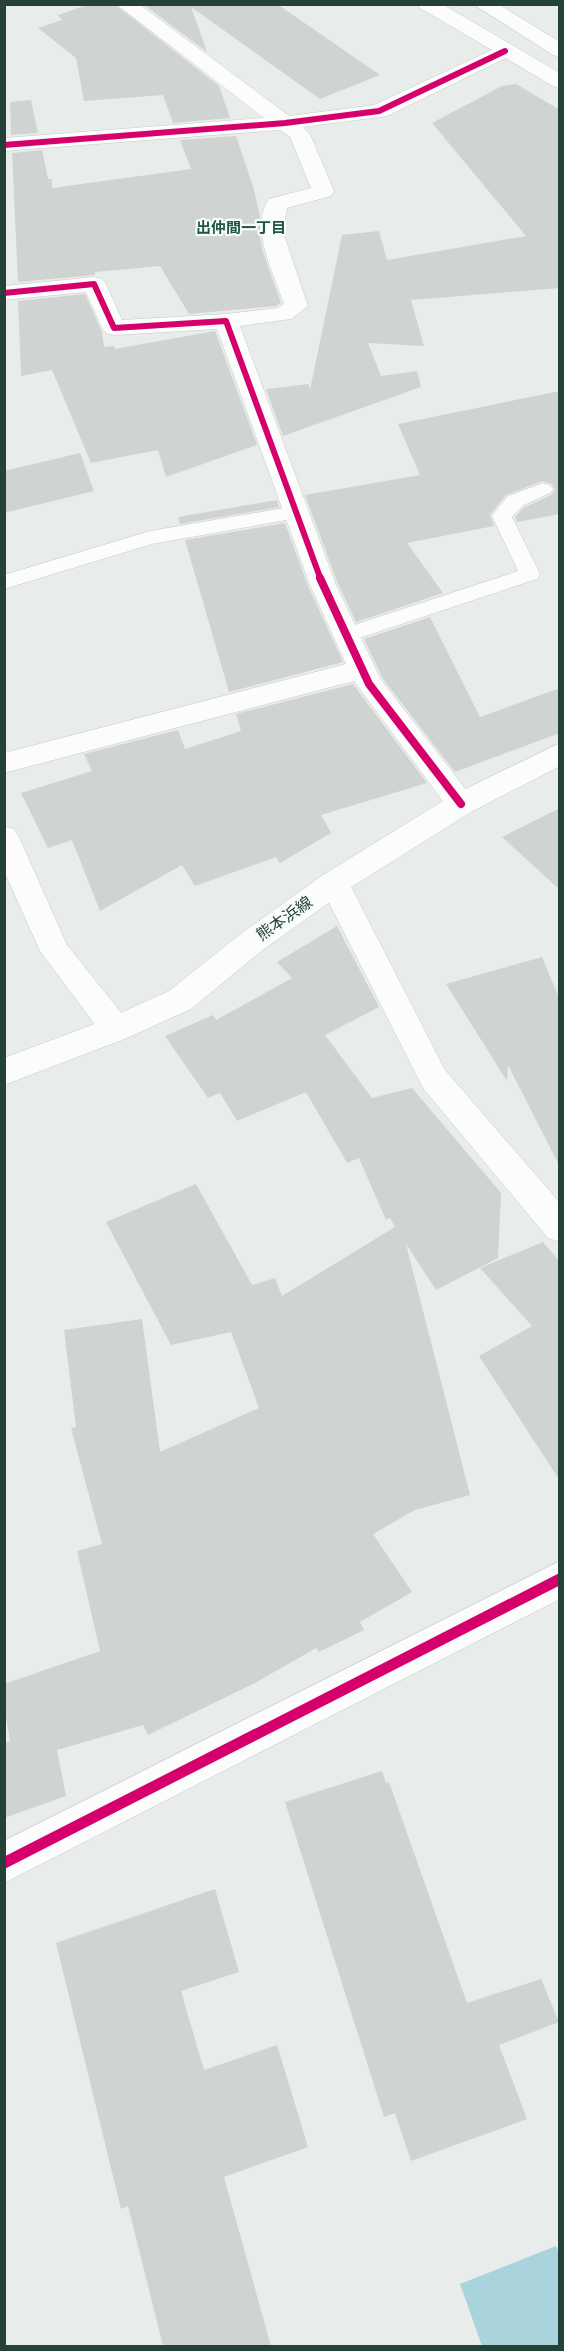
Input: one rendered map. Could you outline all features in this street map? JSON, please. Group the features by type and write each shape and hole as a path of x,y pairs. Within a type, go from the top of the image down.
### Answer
{"street":[{"path":"4,293 94,284 114,328 226,321 283,314 296,306 272,232 278,204 323,191 299,134 126,4"},
{"path":"427,4 560,82"},
{"path":"483,4 560,51"},
{"path":"4,145 285,123 380,111 505,51"},
{"path":"226,321 323,585 369,684 460,804"},
{"path":"4,763 362,669"},
{"name":"熊本浜線","path":"4,1072 116,1029 180,1000 249,944 334,883 460,804 560,753"},
{"path":"4,837 54,951 116,1029"},
{"path":"334,883 434,1079 547,1195 560,1228"},
{"path":"4,1863 560,1579"}],"lane":[{"path":"346,635 530,574 502,516 515,501 543,489"},
{"path":"4,582 150,538 296,512"}],"water":[{"path":"556,2246 560,2255 559,2346 482,2346 460,2284"}],"building":[{"path":"90,4 114,4 219,86 230,118 173,123 163,95 84,101 76,58 38,28 62,20 58,15"},
{"path":"143,4 277,4 380,75 320,99 191,7 207,52"},
{"path":"516,84 560,110 560,288 411,300 424,346 368,343 381,376 417,371 421,387 283,436 266,389 309,384 310,390 342,235 379,231 387,260 526,236 432,123 502,86"},
{"path":"31,100 38,133 11,135 10,102"},
{"path":"236,136 253,186 260,216 263,252 281,303 276,306 189,314 160,266 18,282 12,153 42,150 48,179 52,179 52,188 191,169 180,140"},
{"path":"85,294 102,332 104,347 114,346 115,349 215,331 257,445 166,477 158,450 91,463 52,370 21,376 18,301"},
{"path":"560,391 560,514 517,522 515,517 523,508 551,495 555,490 552,484 542,481 506,495 490,515 494,526 407,543 443,593 356,622 338,584 305,495 420,475 398,424"},
{"path":"80,453 94,491 4,513 4,471"},
{"path":"277,500 279,507 180,524 178,517"},
{"path":"285,523 308,586 343,662 229,692 185,540"},
{"path":"430,617 480,717 560,688 560,733 455,772 383,679 364,639"},
{"path":"353,684 427,783 321,815 331,833 280,863 276,857 195,886 182,865 100,911 72,840 48,848 21,793 92,771 84,754 178,730 185,749 241,731 236,714"},
{"path":"560,808 560,890 502,837"},
{"path":"337,926 379,1007 325,1035 372,1098 412,1088 501,1193 498,1258 436,1290 406,1244 470,1495 415,1510 373,1534 412,1592 360,1622 364,1630 319,1652 316,1648 255,1683 148,1735 143,1725 57,1750 66,1796 4,1818 4,1743 10,1741 4,1705 4,1684 100,1651 77,1551 102,1544 71,1428 76,1427 64,1330 142,1319 160,1452 259,1408 231,1332 171,1345 106,1222 196,1184 252,1285 275,1278 282,1296 395,1227 390,1218 386,1220 359,1158 347,1163 306,1092 237,1121 220,1093 208,1098 165,1036 213,1015 216,1020 292,978 277,962"},
{"path":"542,957 560,1000 560,1167 508,1065 507,1081 446,984"},
{"path":"543,1242 560,1262 560,1481 479,1356 532,1326 480,1268"},
{"path":"382,1771 386,1783 389,1782 467,2003 541,1979 559,2022 499,2045 527,2119 411,2161 395,2113 384,2117 285,1802"},
{"path":"215,1889 239,1972 181,1991 204,2070 277,2045 308,2147 224,2177 271,2346 163,2346 128,2206 121,2209 56,1943"}],"cycle path":[{"path":"4,145 285,123 379,111 505,51"},
{"path":"4,293 94,284 114,328 226,321 323,585 369,684 461,804"},
{"path":"4,1863 560,1579"}],"district":[{"name":"出仲間一丁目","path":"241,228"}]}
